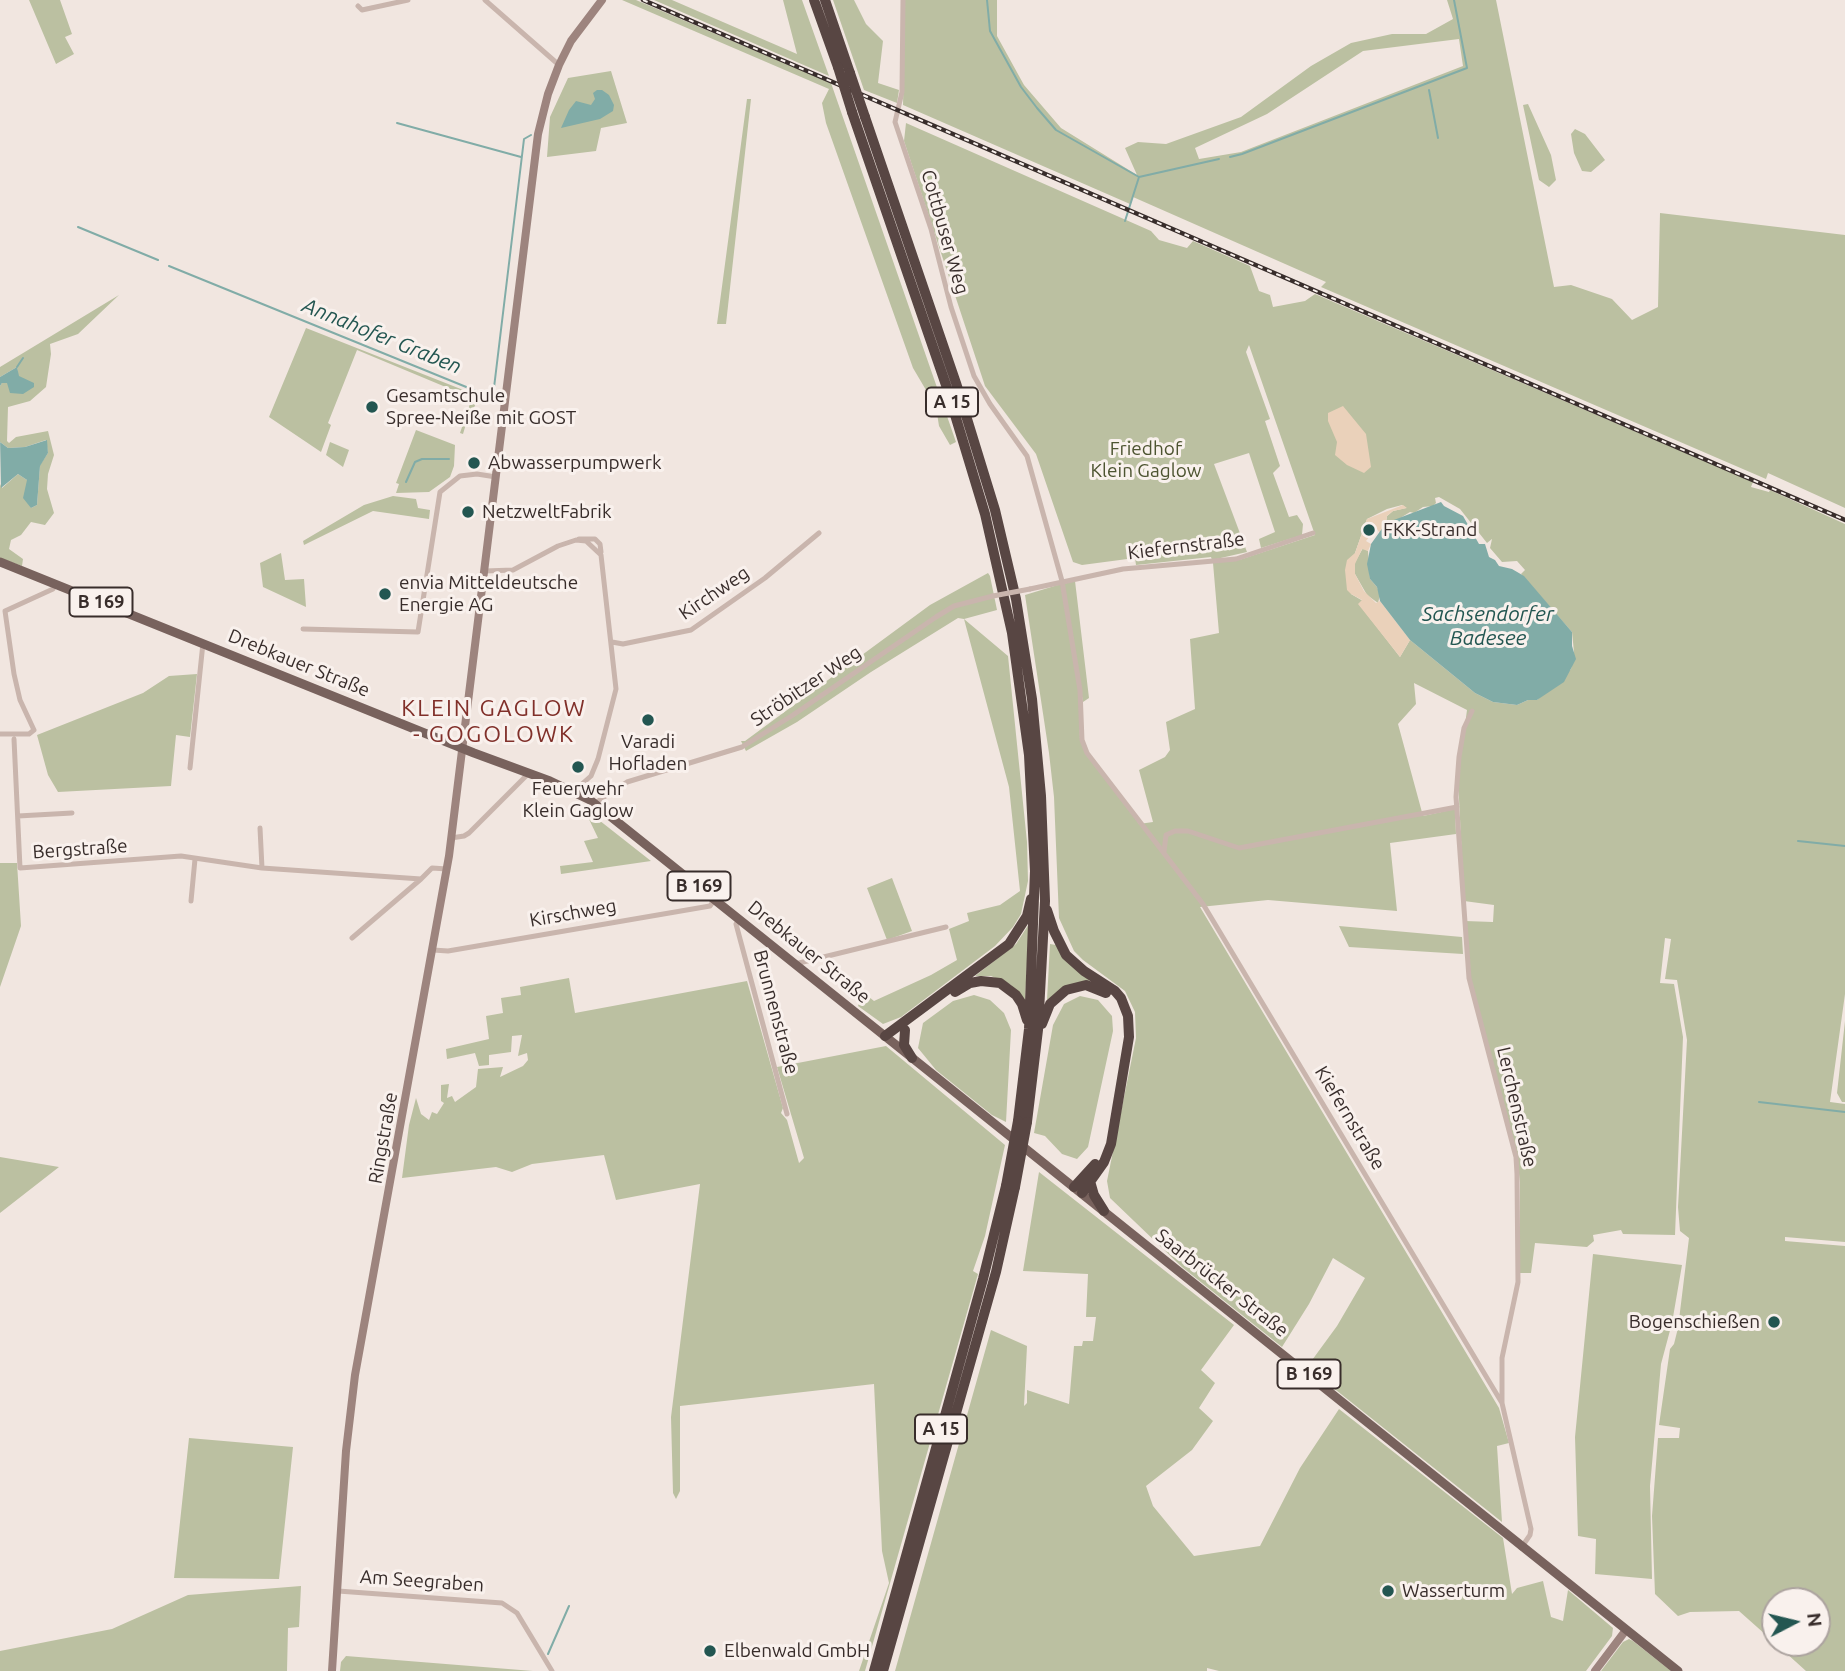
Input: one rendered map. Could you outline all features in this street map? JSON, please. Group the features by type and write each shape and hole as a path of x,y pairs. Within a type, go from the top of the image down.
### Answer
{"highway":[{"name":"A 15","path":"814,0 946,385 985,514 1012,633 1023,700 1032,796 1035,883 1022,1122"},
{"name":"A 15","path":"825,0 960,395 995,510 1016,599 1035,727 1044,840 1045,901 1037,1040 996,1272 883,1671"},
{"path":"888,1039 1009,944 1027,916 1035,883"},
{"path":"1045,901 1054,931 1066,955 1084,971 1115,991 1128,1016 1129,1037 1111,1144 1104,1162 1090,1181 1078,1190"},
{"path":"888,1039 905,1030 957,990 981,981 1000,983 1010,989 1022,1004 1029,1029"},
{"path":"1037,1040 1050,1004 1058,995 1076,986 1086,985 1103,990 1116,1002 1122,1016 1124,1036 1102,1151 1078,1190"},
{"path":"905,1030 904,1045 912,1058"},
{"path":"1090,1181 1094,1195 1104,1211"},
{"name":"A 15","path":"874,1671 1011,1187"}],"main road":[{"name":"Ringstraße","path":"332,1671 342,1536 342,1450 452,838 536,141 559,65 572,41 603,0"},
{"name":"Drebkauer Straße","path":"0,562 574,791 595,803 1023,1148"},
{"name":"Saarbrücker Straße","path":"1023,1148 1678,1671"},
{"path":"1595,1671 1626,1630"}],"street":[{"path":"358,6 362,10 371,9 408,0"},
{"path":"485,0 559,65"},
{"name":"Cottbuser Weg","path":"903,0 902,92 895,122 931,229 951,307 974,376 989,404 1027,456"},
{"name":"Kiefernstraße","path":"1027,456 1062,581 1080,690 1082,740 1087,753 1203,904 1502,1403"},
{"path":"303,629 418,632 440,492 463,475 496,477"},
{"name":"Kirchweg","path":"612,642 623,644 691,630 765,578 819,533"},
{"name":"Kiefernstraße","path":"1030,589 1123,569 1236,559 1313,533"},
{"path":"485,571 513,570 558,546 583,537 595,539 600,544 615,689 598,759 591,776 574,791"},
{"path":"0,734 29,734 34,730 20,700 5,611 53,589 56,584"},
{"name":"Ströbitzer Weg","path":"595,803 627,782 742,747 793,716 954,606 1030,589"},
{"path":"614,663 623,644"},
{"name":"Drebkauer Straße","path":"190,768 207,645"},
{"name":"Lerchenstraße","path":"1472,711 1464,728 1458,757 1457,807 1469,978 1516,1157 1518,1282 1502,1358 1502,1403 1531,1529 1521,1547"},
{"name":"Bergstraße","path":"14,738 20,868 181,856 262,868 421,879 432,868 447,869"},
{"path":"452,838 469,832 529,773"},
{"path":"1164,852 1166,835 1175,831 1188,831 1239,848 1457,807"},
{"name":"Bergstraße","path":"18,816 72,813"},
{"path":"260,828 262,868"},
{"path":"191,901 195,859"},
{"path":"352,938 421,879"},
{"name":"Kirschweg","path":"433,950 448,951 710,906 715,899"},
{"name":"Brunnenstraße","path":"739,919 736,924 787,1114"},
{"path":"795,964 946,927"},
{"name":"Am Seegraben","path":"338,1591 502,1603 517,1613 552,1671"}],"green space":[{"path":"29,0 60,0 72,34 65,37 74,54 56,64"},
{"path":"622,0 636,0 831,83 956,442 950,445 939,426 936,407 913,368 826,123 822,103 829,89"},
{"path":"654,0 672,0 797,54 783,0 802,0 829,76"},
{"path":"833,0 854,0 866,24 883,41 878,83 899,90 897,103 864,90"},
{"path":"905,0 997,0 997,36 1024,85 1061,128 1137,175 1125,148 1138,142 1166,144 1241,117 1311,66 1351,43 1392,34 1426,34 1453,19 1447,0 1496,0 1554,287 1571,285 1612,299 1632,320 1658,307 1660,213 1845,235 1845,508 1768,473 1766,479 1321,287 1326,282 1133,197 1134,193 1130,204 903,105","holes":["1459,39 1463,66 1241,152 1199,159 1195,148 1267,114 1363,51"]},
{"path":"611,71 627,123 601,128 596,151 547,157 550,117 568,78"},
{"path":"747,99 751,99 726,324 717,324"},
{"path":"1528,104 1551,155 1556,180 1549,187 1539,180 1523,105"},
{"name":"Friedhof Klein Gaglow","path":"906,123 1151,231 1159,240 1187,248 1193,241 1250,266 1259,291 1270,295 1273,307 1305,301 1315,294 1753,482 1751,487 1769,492 1770,490 1845,524 1845,994 1830,1102 1845,1104 1845,1242 1785,1237 1785,1241 1845,1246 1845,1671 1806,1671 1790,1657 1831,1657 1831,1587 1761,1587 1761,1631 1739,1611 1690,1612 1678,1616 1655,1594 1652,1516 1658,1438 1679,1438 1680,1428 1659,1425 1670,1349 1678,1328 1689,1238 1680,1231 1678,1207 1687,1040 1677,980 1665,979 1671,939 1665,938 1660,983 1674,984 1683,1037 1675,1235 1623,1234 1621,1230 1593,1235 1594,1241 1587,1247 1535,1243 1531,1273 1520,1273 1520,1182 1517,1158 1471,979 1465,921 1493,922 1494,905 1464,901 1458,778 1467,710 1414,683 1416,704 1398,724 1423,816 1455,809 1456,834 1390,843 1397,911 1268,900 1200,907 1499,1408 1509,1443 1497,1446 1502,1522 1307,1367 1337,1326 1365,1278 1333,1258 1282,1347 1182,1267 1110,1198 1107,1181 1136,1038 1135,1012 1125,991 1074,951 1059,918 1054,797 1025,595 1061,584 1079,690 1080,740 1139,824 1153,822 1139,770 1165,757 1170,750 1166,722 1195,709 1190,639 1219,633 1213,563 1239,560 1315,535 1249,345 1246,352 1270,419 1265,421 1280,466 1273,473 1289,517 1297,515 1303,524 1302,535 1261,548 1259,539 1275,532 1249,453 1214,464 1247,552 1212,560 1211,557 1136,565 1135,558 1082,565 1073,562 1036,454 985,386 904,141","holes":["1439,497 1460,509 1487,543 1492,539 1490,548 1502,562 1517,561 1525,570 1521,574 1572,632 1574,652 1571,669 1537,700 1528,700 1517,705 1493,702 1475,693 1410,640 1400,657 1359,604 1363,601 1351,594 1355,553 1367,519 1387,509 1402,505 1406,508 1393,511 1387,516 1386,523 1423,507 1433,506 1436,503 1435,498"]},
{"path":"1575,129 1585,134 1605,160 1591,172 1582,171 1574,153 1571,134"},
{"path":"119,295 78,334 50,344 46,387 30,401 8,407 9,443 16,437 48,431 54,455 47,489 54,513 45,525 31,522 21,535 11,540 9,549 23,559 22,566 0,558 0,484 2,488 18,474 27,480 31,508 37,505 40,465 48,453 46,440 25,447 8,448 0,442 0,386 18,377 17,367 0,377 0,367"},
{"path":"306,328 476,395 478,399 469,414 463,434 460,433 472,398 357,350 328,423 331,425 321,452 269,417"},
{"path":"416,430 455,445 454,466 450,477 429,492 396,493 399,484 396,483"},
{"path":"330,442 349,450 343,467 326,455"},
{"path":"393,496 416,499 418,508 430,510 429,519 373,511 304,545 303,541 364,505"},
{"path":"1363,548 1368,551 1370,579 1380,595 1378,603 1367,595 1355,574 1354,564"},
{"path":"281,553 285,580 304,579 306,607 263,587 260,563"},
{"path":"988,573 997,610 964,619 958,618 797,722 746,751 741,741 745,741 930,605"},
{"path":"1075,581 1089,698 1083,702 1063,584"},
{"path":"964,619 1008,656 1027,842 1028,881 1021,914 995,946 901,1017 883,1024 858,1006 863,992 874,1001 957,960 949,929 969,921 967,913 1000,905 1020,891 1009,787"},
{"path":"197,674 190,737 176,735 171,786 58,792 48,775 37,735 143,693 169,676"},
{"path":"590,813 651,861 561,874 560,866 593,862 584,841 598,838 587,815"},
{"path":"0,863 17,863 21,926 0,987"},
{"path":"892,878 912,931 887,940 867,888"},
{"path":"1029,924 1025,1002 1011,985 991,976 975,976 1016,944"},
{"path":"1339,926 1462,937 1463,954 1349,947"},
{"path":"1050,944 1056,945 1090,981 1047,1000"},
{"path":"569,978 575,1013 747,981 783,1108 781,1113 787,1120 799,1163 804,1158 777,1067 886,1046 1005,1145 985,1236 973,1271 978,1274 865,1671 859,1671 889,1583 882,1551 874,1384 680,1406 680,1491 676,1499 673,1493 671,1417 700,1184 616,1200 604,1155 532,1164 512,1172 496,1167 402,1178 409,1125 416,1098 421,1114 429,1120 432,1112 437,1114 444,1103 441,1101 441,1085 449,1084 447,1098 452,1096 455,1102 476,1087 478,1069 503,1067 500,1077 523,1066 528,1060 527,1053 518,1056 522,1035 512,1036 511,1052 489,1055 489,1065 479,1066 475,1053 447,1059 446,1049 489,1039 486,1016 503,1013 501,998 521,995 520,987"},
{"path":"974,995 990,1000 1004,1013 1011,1030 1006,1122 992,1115 936,1070 918,1048 923,1023 953,1001"},
{"path":"1080,996 1098,1000 1112,1016 1113,1031 1088,1147 1077,1159 1062,1154 1045,1136 1034,1133 1053,1025 1064,1004"},
{"path":"1845,1021 1845,1102 1842,1102 1837,1093"},
{"path":"0,1157 59,1167 0,1213"},
{"path":"1039,1172 1234,1325 1201,1370 1215,1383 1199,1408 1213,1421 1192,1450 1146,1486 1153,1506 1194,1556 1260,1546 1300,1468 1339,1409 1503,1538 1512,1594 1517,1588 1543,1581 1551,1617 1563,1621 1568,1590 1613,1628 1612,1636 1586,1671 1219,1671 1207,1668 1207,1671 895,1671 991,1330 1027,1346 1024,1406 1027,1403 1027,1390 1069,1404 1074,1346 1082,1346 1083,1341 1093,1341 1096,1317 1086,1317 1088,1274 1023,1271"},
{"path":"1593,1254 1682,1265 1672,1323 1661,1364 1650,1486 1652,1579 1595,1574 1596,1539 1578,1536 1575,1437"},
{"path":"189,1438 293,1447 279,1579 174,1578"},
{"path":"301,1586 299,1627 288,1628 287,1671 0,1671 0,1651 112,1629 188,1595"},
{"path":"1629,1639 1671,1671 1601,1671 1623,1642"},
{"path":"346,1656 533,1671 340,1671 341,1662"}],"sand":[{"path":"1343,406 1366,434 1371,467 1364,473 1347,465 1335,455 1337,442 1328,421 1328,413"},
{"path":"1403,505 1407,508 1393,511 1387,516 1380,533 1376,528 1366,541 1371,544 1368,551 1362,549 1355,564 1355,574 1364,591 1376,603 1380,601 1410,640 1400,657 1358,604 1362,600 1347,590 1345,570 1347,560 1355,553 1367,519"}],"water":[{"path":"597,90 609,95 614,105 613,111 600,119 561,128 576,101 591,105 595,99 593,93"},
{"path":"17,367 19,376 34,383 34,387 23,394 10,393 7,383 0,386 0,377"},
{"path":"47,440 48,453 40,466 37,505 31,508 23,498 27,480 18,474 1,488 0,442 8,448 25,447"},
{"name":"Sachsendorfer Badesee","path":"1441,502 1463,516 1479,544 1485,544 1489,557 1499,566 1524,576 1572,632 1576,659 1564,682 1537,700 1528,700 1517,705 1493,702 1475,693 1410,640 1380,601 1377,587 1370,579 1367,564 1371,544 1386,523"}],"waterway":[{"path":"987,0 990,31 1021,87 1037,108 1056,130 1139,177"},
{"path":"1230,157 1467,68 1454,0"},
{"path":"1429,90 1438,138"},
{"path":"397,123 521,157"},
{"name":"Annahofer Graben","path":"169,266 493,396 524,139 531,135"},
{"path":"1125,221 1139,177 1219,159"},
{"path":"78,227 158,260"},
{"path":"17,367 23,358"},
{"path":"406,482 415,462 422,459 449,459"},
{"path":"1798,841 1845,846"},
{"path":"1759,1102 1845,1112"},
{"path":"548,1654 569,1606"}],"railway":[{"path":"643,0 1845,520"}],"place":[{"name":"Gesamtschule Spree-Neiße mit GOST","path":"372,407"},
{"name":"Abwasserpumpwerk","path":"474,463"},
{"name":"NetzweltFabrik","path":"468,512"},
{"name":"FKK-Strand","path":"1369,530"},
{"name":"envia Mitteldeutsche Energie AG","path":"385,594"},
{"name":"Varadi Hofladen","path":"648,720"},
{"name":"Feuerwehr Klein Gaglow","path":"578,767"},
{"name":"Bogenschießen","path":"1774,1322"},
{"name":"Wasserturm","path":"1388,1591"},
{"name":"Elbenwald GmbH","path":"710,1651"}],"district":[{"name":"KLEIN GAGLOW - GOGOLOWK","path":"494,721"}]}
